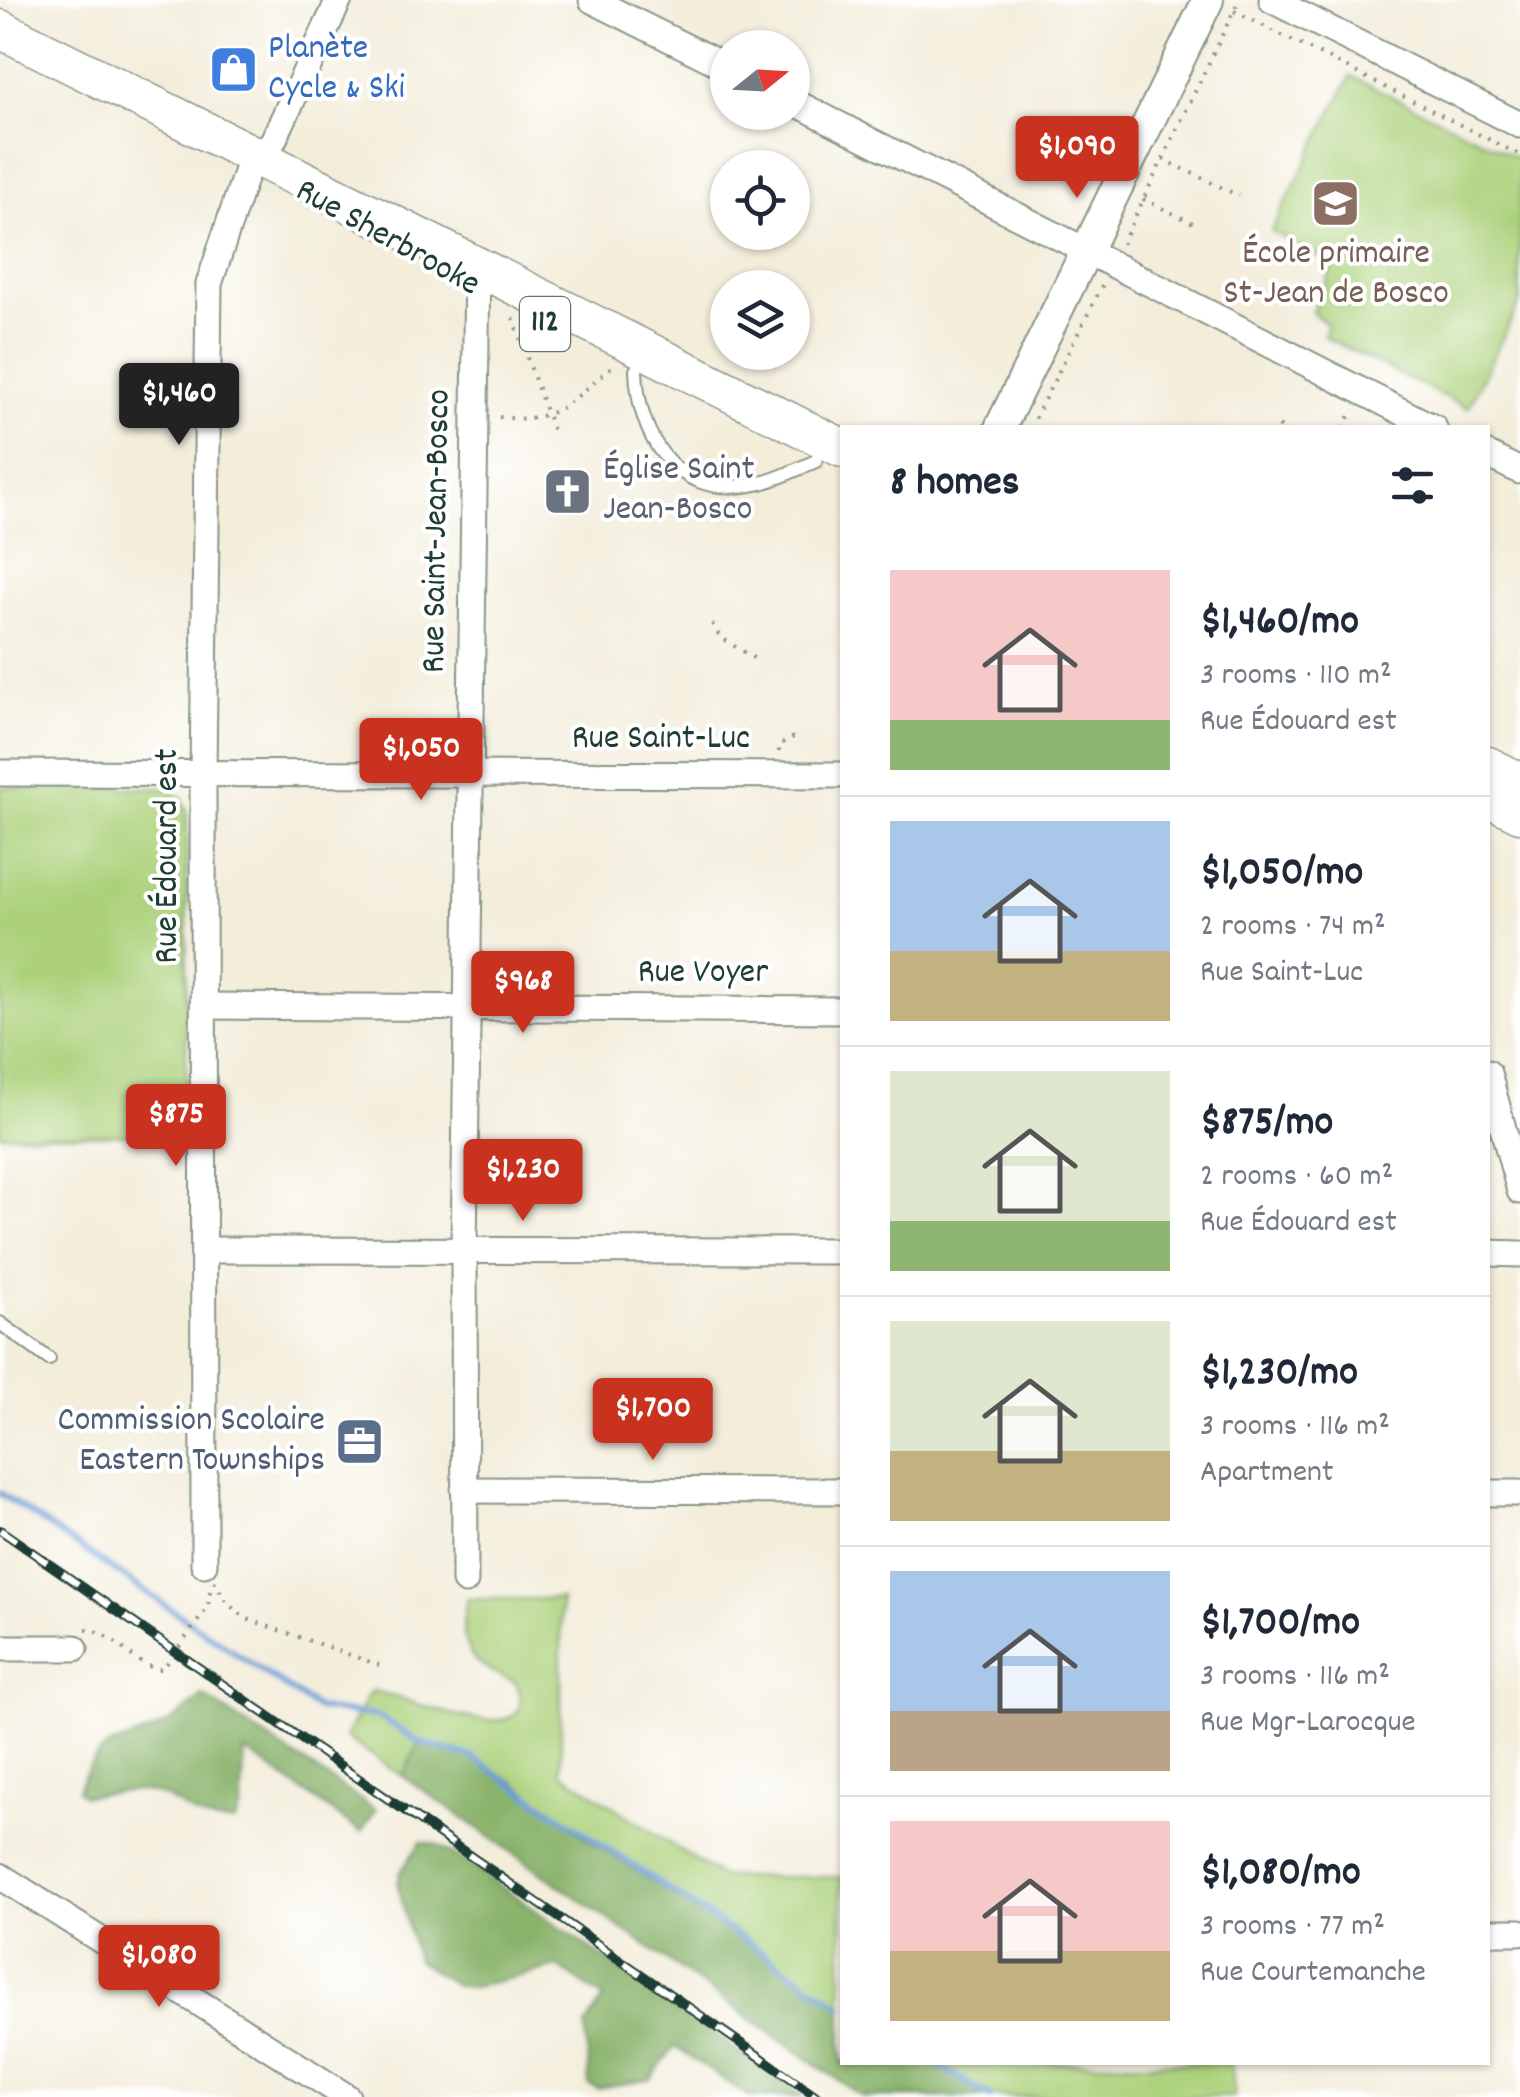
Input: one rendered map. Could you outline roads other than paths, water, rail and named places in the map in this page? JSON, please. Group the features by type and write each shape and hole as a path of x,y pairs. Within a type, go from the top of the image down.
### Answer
{"main road":[{"name":"Rue Sherbrooke","path":"0,30 258,159 299,195 834,461"},
{"name":"Rue Sherbrooke","path":"488,286 628,366 834,461"},
{"path":"1490,767 1520,782"},
{"path":"1490,798 1520,813"}],"street":[{"name":"Rue Édouard est","path":"204,1564 203,774 209,284 247,170 273,140 339,0"},
{"path":"592,0 710,59"},
{"path":"1272,0 1520,125"},
{"path":"1002,425 1100,256 1221,6"},
{"path":"810,110 1428,425"},
{"name":"Rue Saint-Jean-Bosco","path":"465,1581 464,1252 470,776 488,286"},
{"path":"1490,455 1520,471"},
{"name":"Rue Saint-Luc","path":"0,773 836,775"},
{"name":"Rue Voyer","path":"204,1006 840,1010"},
{"path":"1490,1080 1520,1191"},
{"path":"204,1250 840,1251"},
{"path":"1490,1253 1520,1254"},
{"path":"464,1490 840,1490"},
{"path":"1490,1493 1520,1493"},
{"path":"0,1648 75,1648"},
{"path":"0,1876 347,2097"},
{"path":"1490,1932 1520,1932"}],"lane":[{"path":"628,366 639,412 651,439 670,462 694,478 723,486 752,485 834,461"},
{"path":"0,1323 50,1359"}],"waterway":[{"path":"0,1493 318,1709 378,1716 419,1742 472,1757 840,2005"},
{"path":"938,2065 991,2097"}],"railway":[{"path":"0,1530 818,2097"}],"place":[{"name":"Planète Cycle & Ski","path":"233,70"},
{"name":"École primaire St-Jean de Bosco","path":"1336,203"},
{"name":"Église Saint Jean-Bosco","path":"568,491"},
{"name":"Commission Scolaire Eastern Townships","path":"360,1442"}]}
